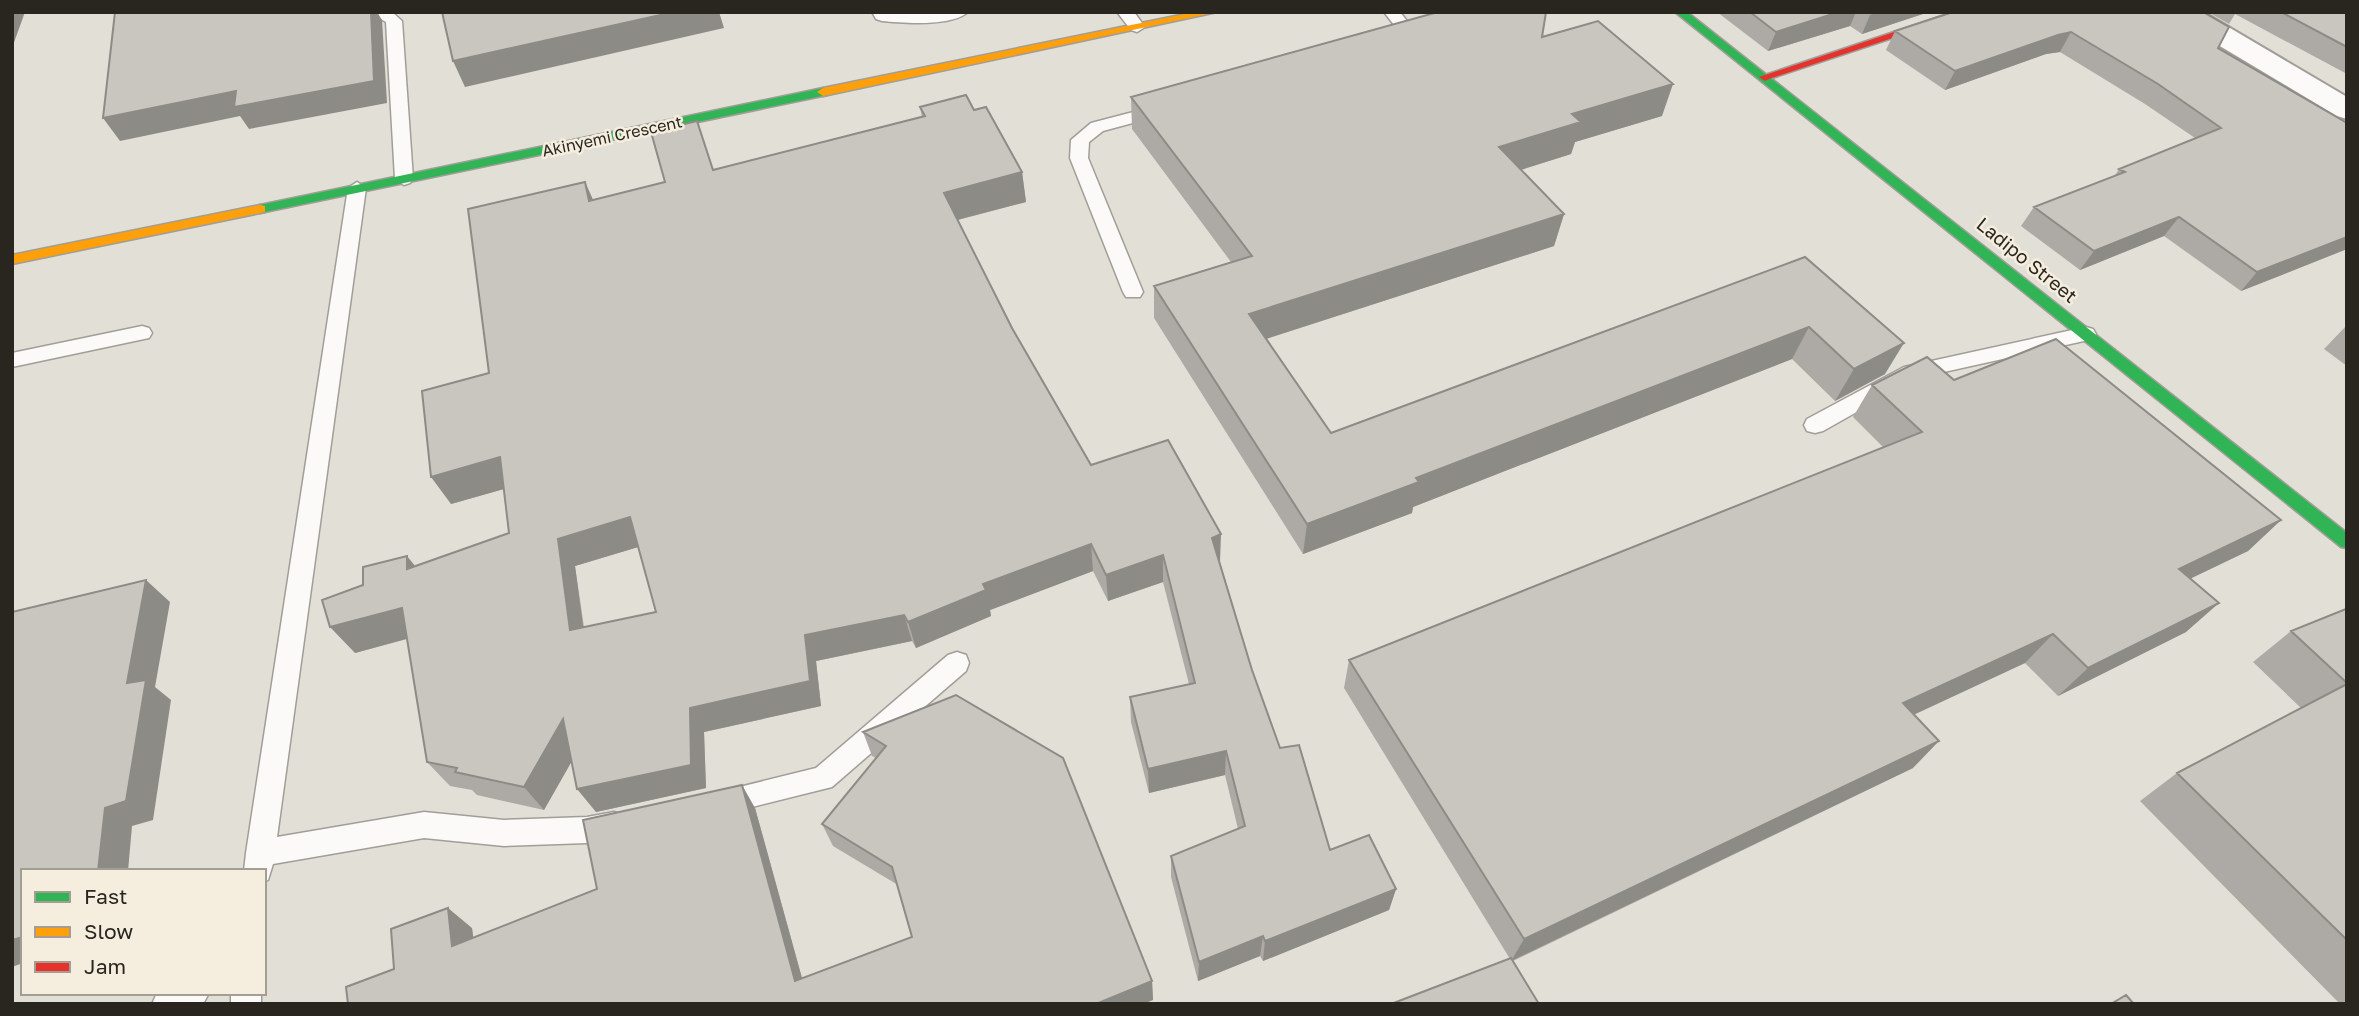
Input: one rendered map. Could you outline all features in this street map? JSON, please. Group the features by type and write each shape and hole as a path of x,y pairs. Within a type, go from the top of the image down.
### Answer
{"street":[{"name":"Akinyemi Crescent","path":"12,260 1212,12"},
{"name":"Ladipo Street","path":"1680,12 2347,542"},
{"path":"1704,12 1788,76"},
{"path":"1765,77 1788,76 1966,12"},
{"path":"2183,12 2347,110"}],"lane":[{"path":"327,20 378,12 390,15 394,21 404,178"},
{"path":"880,12 882,16 920,19 960,12"},
{"path":"1125,12 1137,27"},
{"path":"1378,50 1404,42 1409,34 1392,12"},
{"path":"1133,292 1079,158 1080,140 1097,127 1178,105"},
{"path":"357,188 259,862 424,825 504,833 587,831 636,820"},
{"path":"12,360 142,333"},
{"path":"1815,425 1911,372 2086,334"},
{"path":"698,807 823,778 957,663"},
{"path":"167,1004 189,995"}],"building":[{"path":"115,12 371,12 374,81 234,107 236,91 103,118"},
{"path":"442,12 674,12 453,61"},
{"path":"1438,12 1546,12 1542,37 1598,21 1673,84 1572,114 1581,122 1499,147 1564,214 1249,314 1331,433 1805,257 1904,343 1854,369 1809,327 1416,478 1419,482 1307,524 1154,286 1252,256 1131,97"},
{"path":"1750,12 1839,12 1776,32"},
{"path":"1953,12 2203,12 2229,27 2218,48 2347,123 2347,237 2257,272 2179,217 2094,251 2034,207 2125,172 2119,169 2221,128 2158,84 2071,32 1955,71 1895,31"},
{"path":"2281,12 2347,12 2347,47"},
{"path":"966,95 974,110 986,107 1022,172 944,193 1012,328 1091,465 1168,440 1221,534 1212,538 1252,670 1280,748 1299,745 1330,850 1369,835 1396,889 1265,941 1263,936 1199,962 1171,856 1245,826 1226,751 1148,769 1130,697 1195,683 1163,555 1106,575 1091,544 983,584 986,590 908,622 904,615 805,635 810,681 690,708 691,765 577,789 563,719 524,787 455,772 457,768 427,762 402,608 330,627 322,600 363,585 363,567 407,556 407,569 509,533 500,457 431,477 422,391 489,373 468,209 585,182 589,201 665,182 651,132 697,121 713,170 925,116 920,107","holes":["630,517 656,612 570,630 558,539"]},
{"path":"2056,339 2281,520 2179,569 2219,603 2088,668 2053,634 1903,703 1939,741 1524,939 1349,660 1922,432 1872,385 1927,357 1954,380"},
{"path":"146,580 127,683 146,680 126,801 105,808 98,869 21,869 21,938 12,940 12,612"},
{"path":"2347,610 2347,683 2291,631"},
{"path":"2347,684 2347,940 2177,773"},
{"path":"956,695 1063,758 1152,981 1096,1004 348,1004 346,987 394,969 391,929 448,908 452,946 597,889 583,820 742,785 795,981 912,937 892,867 822,824 886,746 863,732"},
{"path":"1511,958 1539,1004 1391,1004"},
{"path":"2126,995 2134,1004 2111,1004"}],"traffic: fast":[{"path":"1680,12 2347,542"},
{"path":"260,209 823,92"}],"traffic: slow":[{"path":"823,92 1212,12"},
{"path":"12,260 260,209"}],"traffic: jam":[{"path":"1765,77 1966,12"}]}
